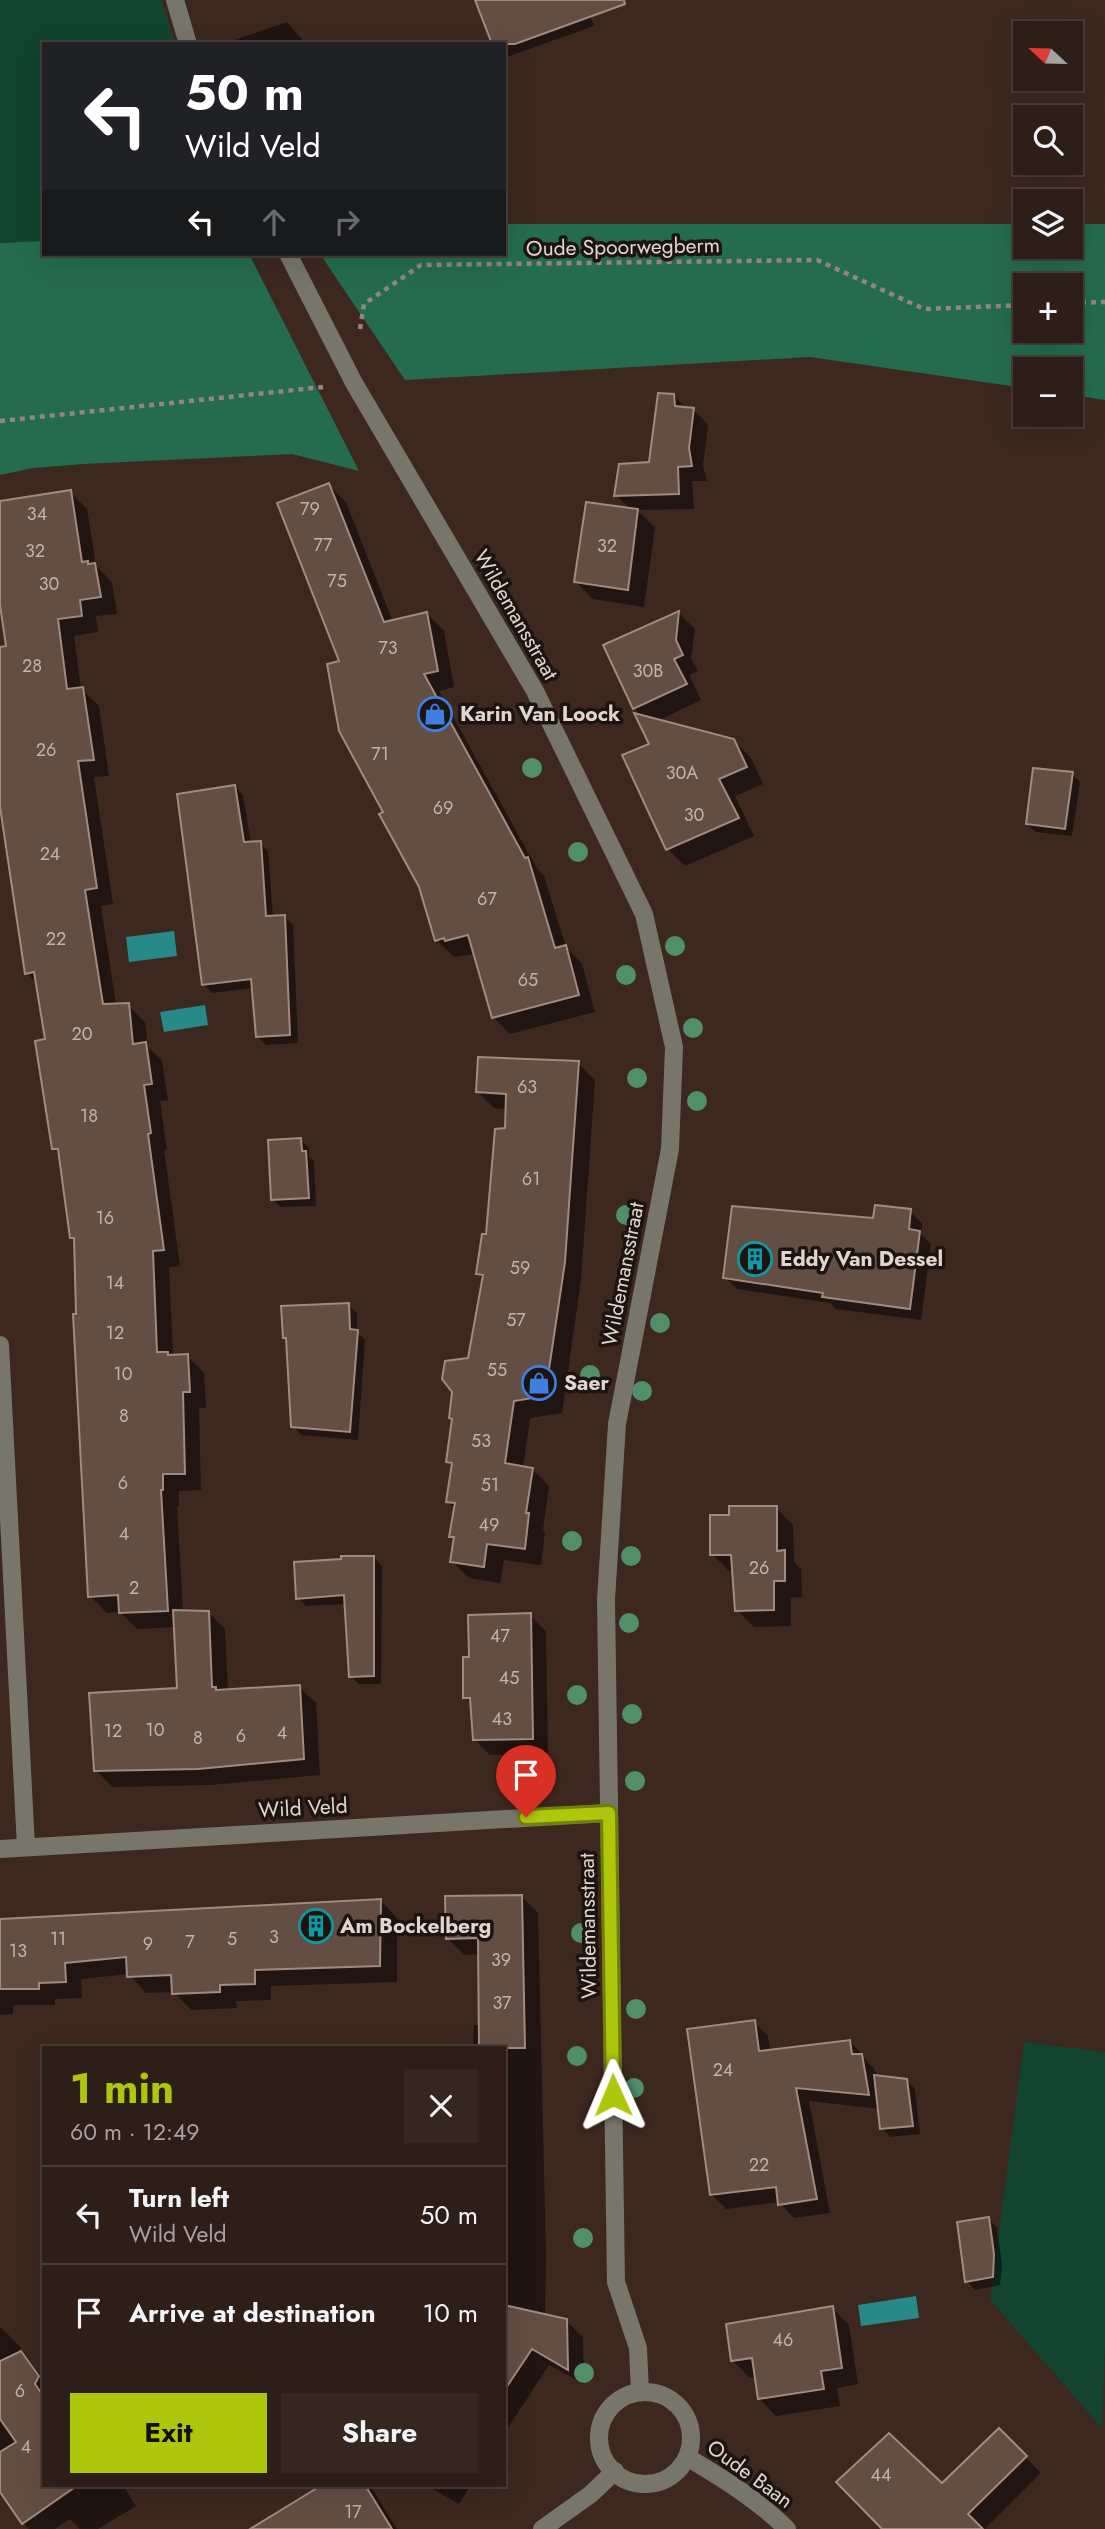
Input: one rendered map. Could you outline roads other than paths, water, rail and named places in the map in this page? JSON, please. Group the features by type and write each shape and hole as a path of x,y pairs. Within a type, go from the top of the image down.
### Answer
{"street":[{"path":"175,0 187,42"},
{"name":"Wildemansstraat","path":"289,256 354,383 535,691 644,914 674,1047 670,1150 617,1424 606,1600 616,2282 638,2348 640,2392"},
{"path":"0,1345 26,1847"},
{"name":"Wild Veld","path":"0,1849 609,1813"},
{"path":"640,2392 660,2394 674,2402 686,2416 691,2432 687,2457 678,2470 666,2479 643,2484 629,2481 615,2471 602,2454 599,2439 609,2409 623,2397 640,2392"},
{"name":"Oude Baan","path":"687,2457 727,2481 773,2515 787,2529"},
{"path":"542,2529 591,2494 615,2471"}],"water":[{"path":"174,931 177,956 129,962 126,937"},
{"path":"205,1005 208,1025 164,1032 160,1012"},
{"path":"916,2296 919,2318 861,2326 858,2305"}],"place":[{"name":"Karin Van Loock","path":"435,714"},
{"name":"Eddy Van Dessel","path":"755,1259"},
{"name":"Saer","path":"539,1383"},
{"name":"Am Bockelberg","path":"316,1926"}]}
